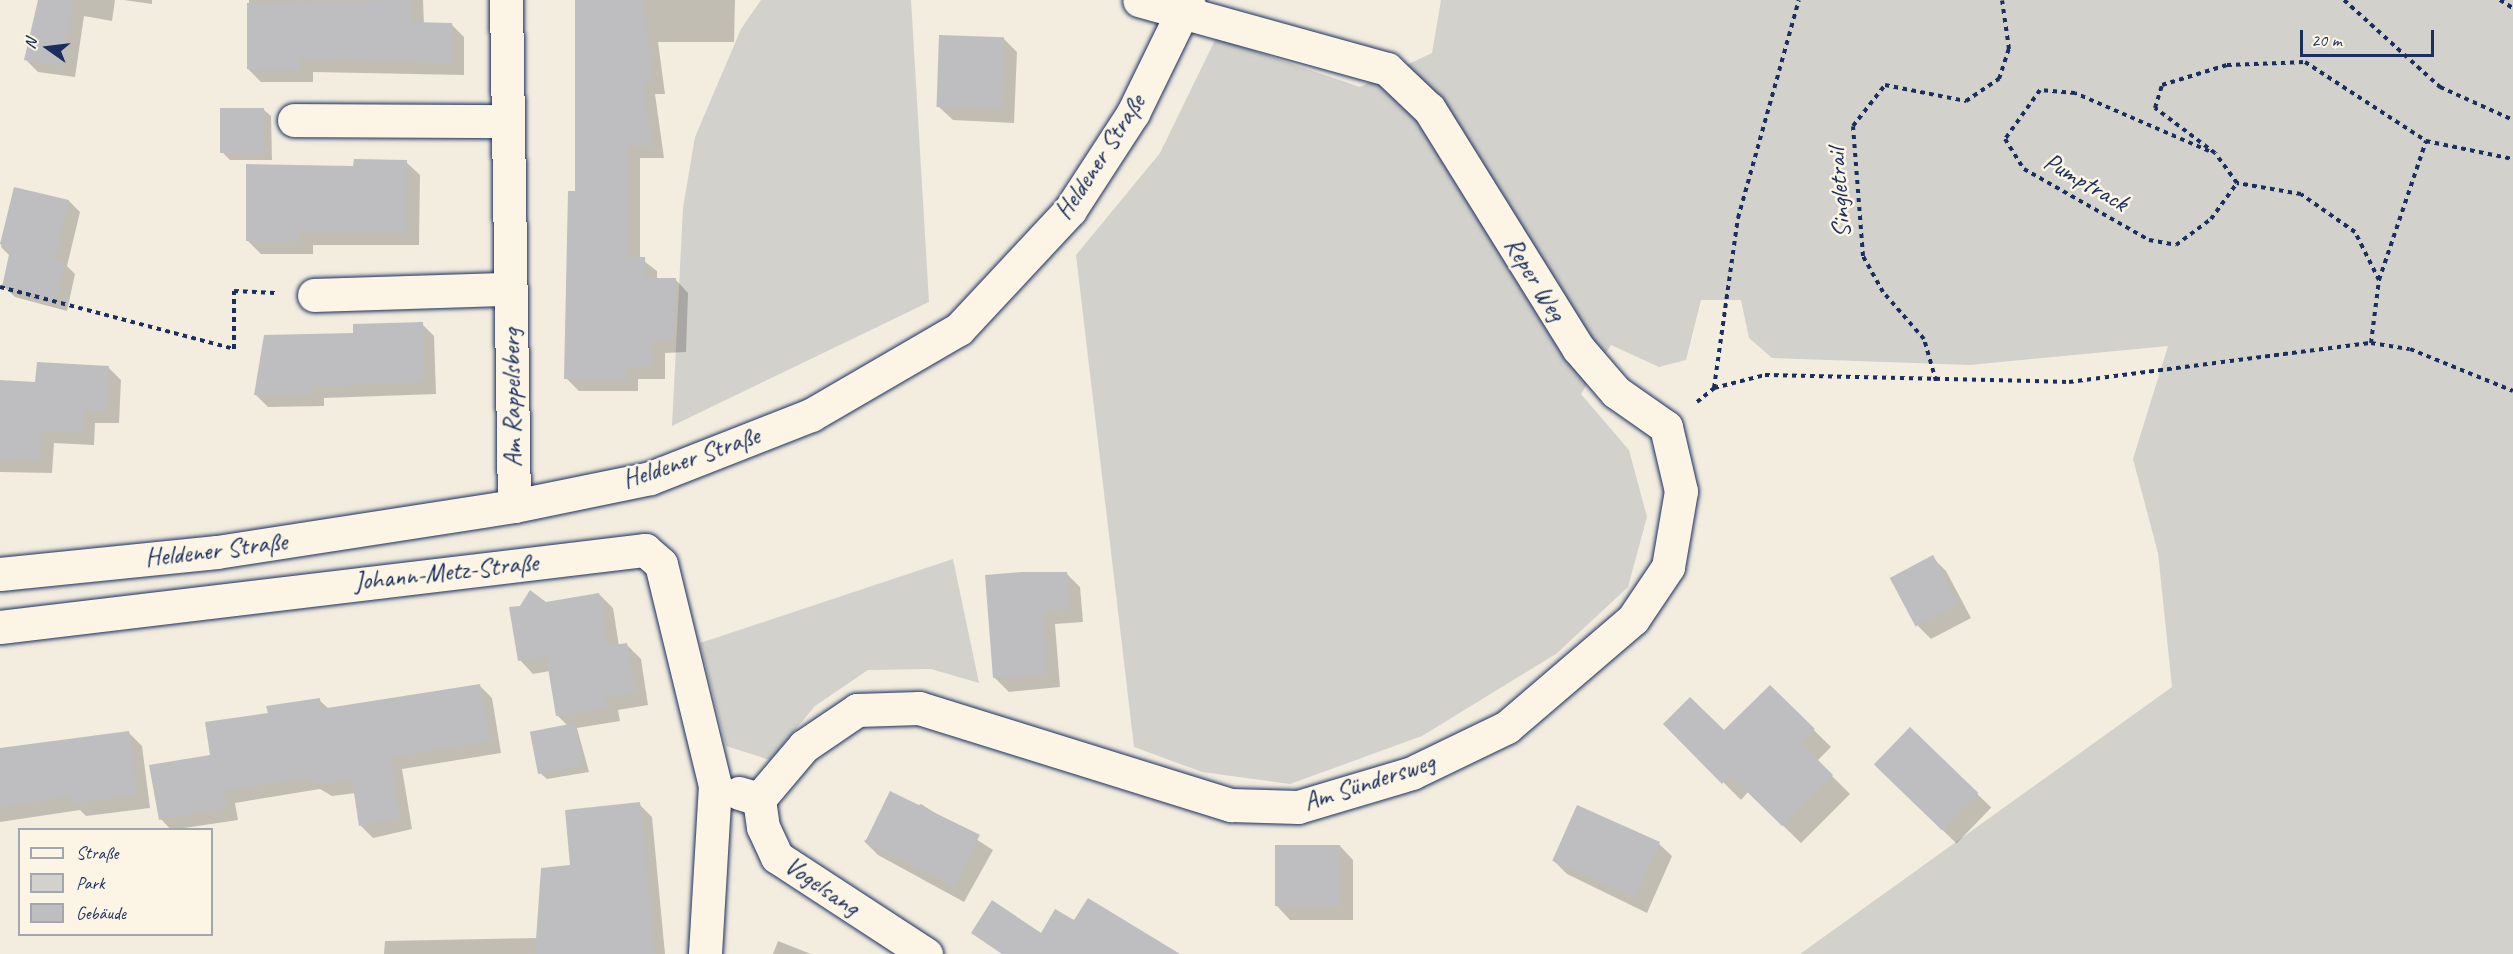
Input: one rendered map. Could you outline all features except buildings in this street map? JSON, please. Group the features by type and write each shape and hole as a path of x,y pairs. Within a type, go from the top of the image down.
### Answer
{"street":[{"name":"Am Rappelsberg","path":"506,0 514,506"},
{"path":"1139,0 1186,6"},
{"name":"Reper Weg","path":"1186,6 1387,69 1429,109 1578,348 1616,392 1666,427"},
{"name":"Heldener Straße","path":"0,574 217,552 514,506 650,478 811,415 959,329 1070,210 1134,113 1186,6"},
{"path":"294,120 508,121"},
{"path":"314,295 510,289"},
{"name":"Am Sündersweg","path":"759,799 804,746 857,710 919,708 1231,805 1298,807 1412,773 1508,727 1633,619 1668,567 1681,491 1666,427"},
{"name":"Johann-Metz-Straße","path":"0,627 645,550 661,564 715,785"},
{"path":"705,954 715,785 759,799"},
{"name":"Vogelsang","path":"759,799 763,827 777,857 926,954"}],"path":[{"path":"1714,388 1738,218 1798,0"},
{"name":"Singletrail","path":"1936,381 1924,339 1883,292 1863,256 1853,126 1885,86 1966,101 1999,79 2009,49 2002,0"},
{"path":"2344,0 2440,87 2513,120"},
{"path":"2500,0 2513,8"},
{"path":"2379,279 2355,232 2310,201 2237,183 2215,153 2155,108 2163,85 2226,64 2305,62 2426,141 2513,159"},
{"name":"Pumptrack","path":"2215,153 2075,93 2040,90 2005,139 2024,169 2149,240 2176,245 2211,219 2237,183"},
{"path":"2371,343 2379,279 2426,141"},
{"path":"0,287 234,349 234,291 314,295"},
{"path":"1666,427 1714,388 1765,375 1936,381 2069,382 2371,343 2410,349 2513,391"}],"green space":[{"path":"761,0 911,0 929,302 672,426 683,208 695,137 741,29"},
{"path":"1441,0 2513,0 2513,954 1800,954 2172,687 2158,553 2133,459 2168,346 1970,365 1772,358 1749,338 1741,300 1701,300 1686,360 1659,367 1611,345 1581,394 1629,450 1647,517 1628,587 1556,654 1422,736 1290,784 1202,772 1134,747 1076,255 1160,153 1216,38 1360,87 1432,53"},
{"path":"953,559 979,683 931,669 868,670 815,706 770,760 726,746 700,643"}]}
